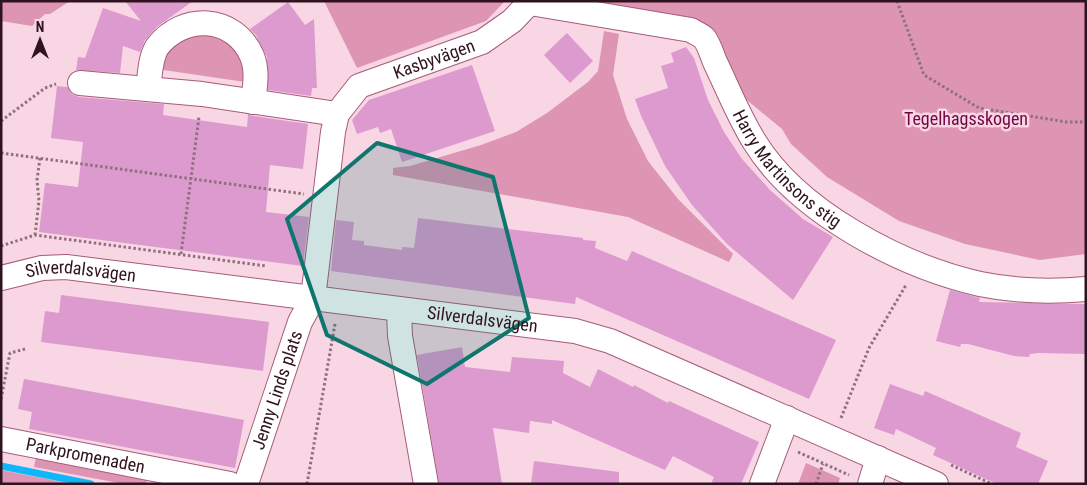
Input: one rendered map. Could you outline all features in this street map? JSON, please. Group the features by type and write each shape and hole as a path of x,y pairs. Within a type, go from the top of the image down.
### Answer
{"street":[{"name":"Kasbyvägen","path":"313,298 333,132 337,114 359,86 482,42 512,21 530,2"},
{"name":"Harry Martinsons stig","path":"530,2 691,30 704,38 739,116 757,146 780,176 810,203 845,227 920,266 981,284 1042,292 1086,289"},
{"path":"148,89 150,68 156,48 176,30 195,22 203,22 223,27 247,48 255,68 253,102"},
{"path":"80,83 202,94 337,114"},
{"name":"Silverdalsvägen","path":"1,278 42,268 66,267 574,331 610,341 936,484"},
{"name":"Jenny Linds plats","path":"246,484 300,322 313,298"},
{"path":"399,310 400,336 426,484"},
{"path":"762,484 787,418"},
{"name":"Parkpromenaden","path":"1,439 230,484"},
{"path":"860,480 878,458"}],"path":[{"path":"897,1 924,75 979,108 1067,122 1086,122"},
{"path":"1,120 53,84 73,85 80,83"},
{"path":"181,254 202,94"},
{"path":"1,153 295,193"},
{"path":"35,235 40,200 37,180 40,158"},
{"path":"1,246 35,235 275,267"},
{"path":"816,484 869,348 920,266"},
{"path":"300,322 344,328"},
{"path":"307,484 334,326"},
{"path":"1,399 10,353 25,349"},
{"path":"778,442 860,480"}],"highlighted area":[{"path":"377,143 493,177 529,318 427,384 327,335 287,219"}],"green space":[{"path":"1,1 70,1 50,14 45,14 32,26 1,21"},
{"path":"324,1 505,1 486,21 357,68"},
{"name":"Tegelhagsskogen","path":"590,1 1086,1 1086,254 1040,260 965,244 899,221 827,177 791,144 782,129 742,96 700,22"},
{"path":"604,31 619,34 613,75 627,119 648,161 678,199 733,254 729,262 628,217 393,175 393,168 410,166 481,145 516,132 547,113 588,82 598,71"},
{"path":"211,32 226,41 237,51 243,64 245,82 157,69 160,59 183,35"},
{"path":"36,457 147,479 146,484 124,484 34,467"},
{"path":"806,463 840,478 838,484 798,484"},
{"path":"1,470 72,484 1,484"}],"building":[{"path":"125,1 193,1 158,26 145,40 140,52 123,46 120,73 76,70 78,57 85,58 103,8 141,21"},
{"path":"288,2 305,25 314,19 317,88 312,88 311,96 268,90 267,57 256,35 250,29"},
{"path":"567,33 593,61 570,83 544,55"},
{"path":"686,47 694,58 708,100 724,132 742,159 770,190 803,219 833,237 793,300 727,244 692,205 665,166 641,116 635,99 668,88 661,66 674,62 671,53"},
{"path":"472,65 495,131 402,162 391,129 380,133 378,127 357,134 352,120 369,100"},
{"path":"57,86 67,87 72,94 79,97 164,104 163,115 247,127 248,115 308,124 303,169 270,165 266,212 309,217 303,266 39,232 45,183 78,187 83,142 51,138"},
{"path":"418,218 583,238 583,240 596,241 595,248 627,261 632,251 836,340 809,399 576,297 575,304 331,271 336,220 354,222 352,240 364,241 364,245 402,250 402,247 414,248"},
{"path":"950,290 980,298 979,302 1086,304 1086,354 1039,353 1030,354 1029,357 1014,356 968,344 961,344 960,347 936,341"},
{"path":"61,295 269,322 263,371 41,342 45,311 59,313"},
{"path":"462,347 465,367 510,372 512,357 564,361 563,373 590,387 598,369 668,403 669,401 759,442 741,484 711,484 714,477 673,456 665,470 552,420 552,424 530,421 529,433 493,428 502,484 439,484 417,355"},
{"path":"24,379 244,420 235,468 29,429 32,412 18,409"},
{"path":"890,384 923,396 925,391 1021,433 1016,447 1048,461 1038,484 997,484 933,455 936,448 896,429 894,435 874,428"},
{"path":"534,461 619,472 619,484 531,484"}],"waterway":[{"path":"1,466 91,484"}]}
